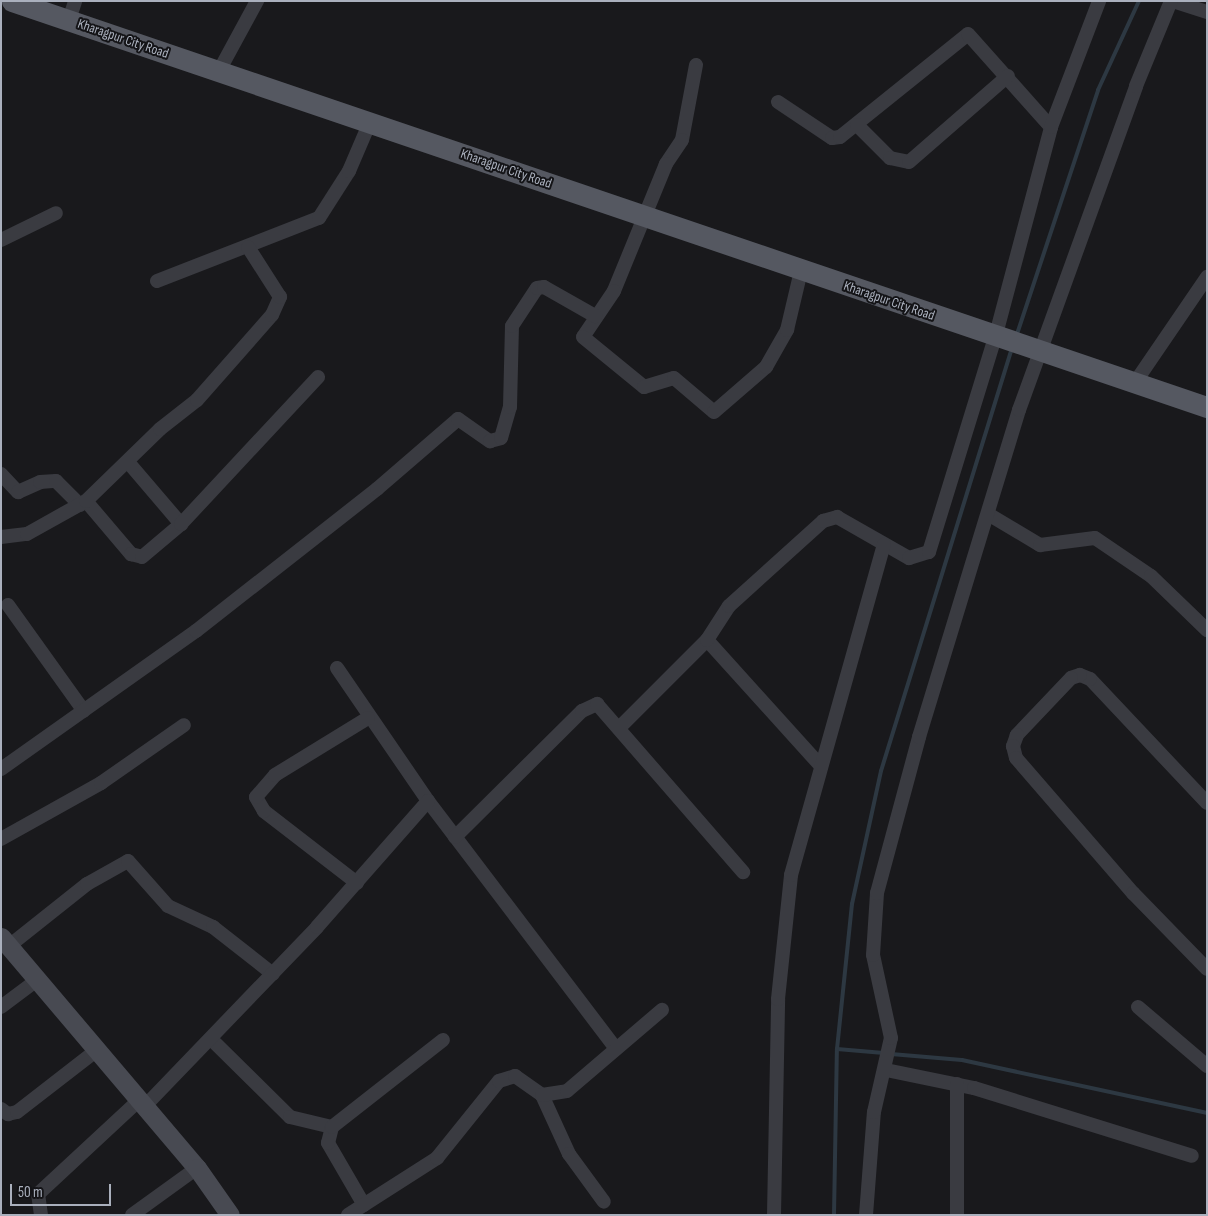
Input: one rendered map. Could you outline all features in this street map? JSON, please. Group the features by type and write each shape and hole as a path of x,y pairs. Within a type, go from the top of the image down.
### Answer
{"main road":[{"name":"Kharagpur City Road","path":"12,1 72,11 219,71 1031,351 1207,407"}],"street":[{"path":"219,71 257,1"},
{"path":"620,727 707,640 729,606 830,517 837,517 884,546 909,558 928,552 997,338 1051,127 1100,1"},
{"path":"866,1215 874,1112 887,1067 891,1038 872,955 877,893 919,737 988,514 1031,351 1172,1 1207,12"},
{"path":"778,102 832,138 858,124 959,37 968,34 976,38 1051,127"},
{"path":"696,64 682,140 644,217 618,282 584,332 588,344 644,387 674,378 714,412 770,360 788,330 801,271"},
{"path":"858,124 890,158 909,162 1008,76"},
{"path":"157,281 319,218 349,171 370,122"},
{"path":"1,240 56,214"},
{"path":"1,537 27,534 83,503 197,400 278,307 280,297 248,247"},
{"path":"1134,384 1207,277"},
{"path":"1,768 84,711 314,539 458,419 490,441 501,438 510,407 512,326 537,288 544,287 595,316"},
{"path":"1,474 18,492 40,482 56,481 83,503 137,558 181,524 318,377"},
{"path":"128,462 181,524"},
{"path":"988,514 1040,545 1095,538 1151,576 1207,630"},
{"path":"774,1215 778,999 791,875 820,765 884,546"},
{"path":"8,605 84,711"},
{"path":"707,640 820,765"},
{"path":"336,668 368,718 428,801 616,1049"},
{"path":"1207,803 1090,678 1080,674 1072,678 1017,735 1013,746 1016,758 1120,878 1207,969"},
{"path":"455,837 590,705 605,710 743,872"},
{"path":"357,882 264,811 256,798 275,775 368,718"},
{"path":"1,839 101,782 184,725"},
{"path":"41,1215 38,1194 142,1103 211,1038 273,974 428,801"},
{"path":"230,1215 197,1168 5,942 87,884 128,862 168,906 207,923 273,974"},
{"path":"1,1007 38,980"},
{"path":"1138,1007 1207,1066"},
{"path":"542,1095 567,1091 662,1010"},
{"path":"211,1038 290,1118 332,1127"},
{"path":"364,1205 328,1143 332,1127 443,1040"},
{"path":"1,1109 8,1114 17,1112 97,1050"},
{"path":"887,1067 958,1084 1192,1156"},
{"path":"348,1215 438,1158 499,1081 514,1076 542,1095 569,1154 604,1202"},
{"path":"957,1215 958,1084"},
{"path":"132,1215 197,1168"}],"waterway":[{"path":"1017,334 1098,90 1139,1"},
{"path":"834,1215 837,1049 852,904 881,771 1012,348"},
{"path":"837,1049 884,1053"},
{"path":"891,1054 962,1060 1207,1113"}]}
